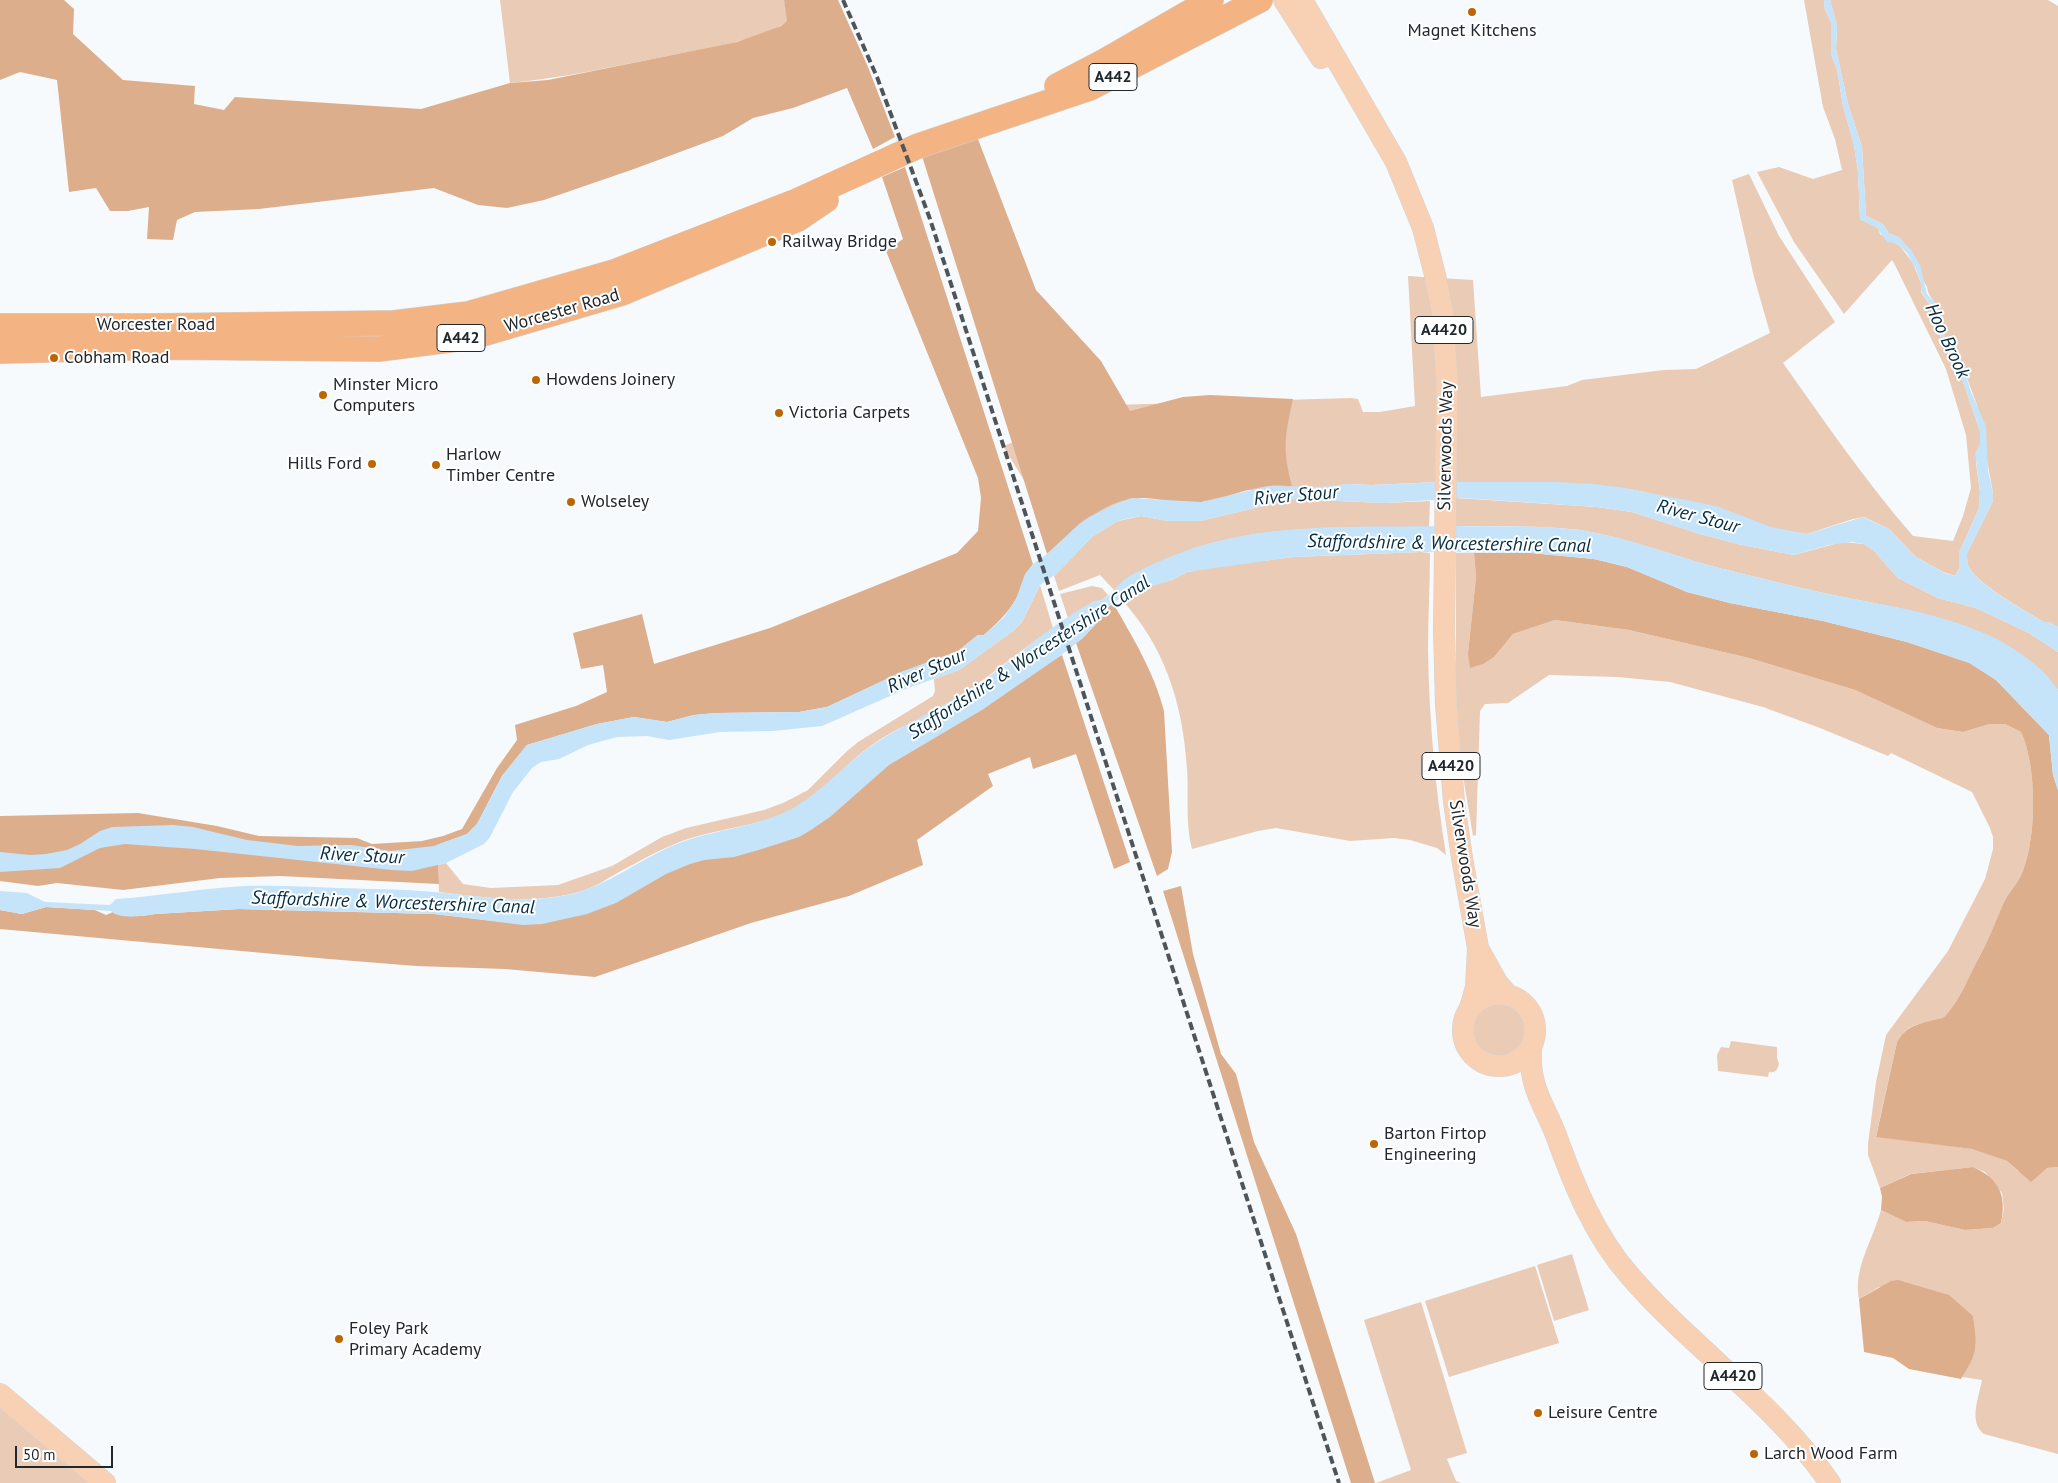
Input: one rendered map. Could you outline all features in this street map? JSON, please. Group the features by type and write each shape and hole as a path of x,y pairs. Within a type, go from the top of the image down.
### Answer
{"highway":[{"name":"Worcester Road","path":"957,132 1051,89 1103,62 1211,0"},
{"name":"Worcester Road","path":"0,326 45,337 166,347 379,349 472,337 622,294 798,219 884,162 918,146 1090,88 1260,0"},
{"name":"Worcester Road","path":"0,351 45,337"}],"main road":[{"name":"Silverwoods Way","path":"1284,0 1335,78 1364,107"},
{"name":"Silverwoods Way","path":"1302,0 1396,162 1423,228 1435,275 1445,334 1447,380 1444,667 1450,763 1462,858 1478,948 1476,987 1470,1008"},
{"name":"Silverwoods Way","path":"1478,948 1498,984 1508,995"},
{"path":"1498,994 1508,995 1521,1001 1531,1013 1536,1030 1531,1049 1518,1062 1501,1067 1492,1066 1477,1059 1466,1047 1463,1036 1463,1025 1470,1008 1487,996 1498,994"},
{"name":"A4420","path":"1531,1049 1531,1070 1538,1098 1555,1132 1580,1196 1611,1251 1629,1275 1657,1305 1746,1388 1787,1430 1830,1483"},
{"name":"A4420","path":"1492,1066 1508,1074 1538,1098"},
{"path":"0,1394 105,1483"}],"shaded area":[{"path":"0,0 64,0 74,9 73,34 123,80 195,86 194,104 224,110 235,97 421,109 510,83 548,80 737,42 781,26 787,21 784,0 838,0 868,67 895,137 873,149 847,88 793,108 753,118 723,136 634,169 544,200 507,208 478,205 434,188 259,209 195,212 177,220 173,240 147,239 149,207 128,211 110,211 96,188 69,192 57,80 20,72 0,80"},
{"path":"500,0 784,0 788,21 763,34 714,47 550,78 510,83"},
{"path":"1804,0 1824,0 1825,10 1831,22 1831,54 1837,69 1843,106 1854,145 1858,172 1860,219 1878,228 1880,234 1900,246 1913,263 1921,283 1921,292 1932,308 1933,326 1953,353 1980,431 1980,444 1976,463 1980,492 1979,508 1959,553 1959,569 1955,576 1943,572 1916,557 1889,529 1864,517 1807,534 1699,517 1645,492 1628,489 1496,482 1347,484 1289,494 1162,482 1067,550 1003,446 1112,405 1351,398 1358,399 1363,412 1380,412 1415,406 1408,276 1473,280 1481,397 1567,386 1582,380 1664,370 1696,369 1770,333 1754,277 1732,180 1749,174 1779,236 1835,322 1783,363 1862,473 1913,536 1953,541 1971,488 1966,435 1946,369 1894,263 1892,260 1844,314 1794,242 1757,172 1779,167 1813,179 1842,170 1835,139 1823,107"},
{"path":"1830,0 2048,0 2058,6 2058,627 2049,622 2044,622 1993,591 1976,576 1968,565 1967,553 1993,501 1977,405 1958,354 1942,331 1936,305 1900,238 1888,233 1882,224 1866,216 1862,147 1848,104 1836,49 1837,26"},
{"path":"976,134 1036,290 1101,361 1130,411 1183,397 1210,395 1293,399 1286,442 1287,462 1292,486 1260,487 1210,501 1195,503 1144,498 1130,499 1103,509 1079,526 1047,554 921,153"},
{"path":"905,167 1033,564 1027,572 1013,604 984,635 978,635 958,651 902,672 827,707 799,712 694,715 667,722 634,717 597,724 527,745 502,776 477,824 467,834 437,845 439,884 280,876 220,878 123,890 57,883 38,886 0,881 0,816 138,813 217,826 259,836 357,838 372,844 422,841 443,836 462,829 497,768 517,740 515,725 576,706 607,692 603,665 581,669 573,633 642,614 654,664 770,628 957,553 978,531 981,498 978,478 886,251 903,239 882,177"},
{"path":"1456,498 1597,507 1632,512 1700,534 1742,545 1794,555 1842,542 1864,544 1875,552 1898,578 1938,598 1976,608 2029,633 2058,652 2058,690 2036,667 2011,649 1984,634 1955,623 1925,614 1819,592 1719,568 1598,533 1549,527 1455,526"},
{"path":"1293,499 1385,503 1430,501 1429,527 1325,528 1255,534 1188,550 1139,573 1124,582 1115,591 1100,575 1059,591 1054,576 1093,536 1118,521 1141,516 1168,521 1200,521"},
{"path":"1430,553 1428,649 1430,701 1433,752 1446,855 1437,848 1410,840 1394,838 1350,841 1276,828 1192,849 1189,829 1185,745 1176,699 1160,656 1149,636 1136,616 1120,598 1126,593 1172,580 1187,572 1208,568 1293,557"},
{"path":"1456,553 1474,553 1476,577 1468,653 1495,656 1513,634 1555,620 1629,630 1749,658 1855,690 1937,728 1963,732 1990,724 2005,724 2021,732 2030,763 2033,802 2030,841 2022,873 2004,902 1985,947 1963,990 1950,1010 1940,1020 1922,1023 1909,1028 1897,1042 1876,1136 1973,1149 2007,1161 2018,1171 2058,1167 2058,1454 1984,1434 1979,1429 1976,1409 1982,1380 1962,1377 1974,1354 1976,1334 1973,1316 1879,1287 1859,1299 1858,1288 1861,1265 1881,1210 1906,1222 1925,1221 1965,1230 1993,1228 2001,1223 2004,1209 2002,1193 1985,1172 1973,1167 1910,1174 1880,1188 1868,1155 1876,1082 1886,1035 1948,951 1985,879 1993,849 1993,837 1972,792 1891,753 1888,756 1763,707 1670,682 1617,677 1549,675 1508,703 1485,704 1480,711 1476,835 1473,836 1461,764 1456,695"},
{"path":"1474,553 1531,553 1594,559 1627,567 1687,592 1730,603 1823,621 1907,642 1970,663 1996,680 2049,735 2053,775 2058,790 2058,1167 2047,1168 2031,1182 2007,1161 1972,1149 1876,1137 1897,1042 1908,1029 1918,1024 1943,1018 1950,1010 1963,990 1985,947 2004,902 2022,873 2030,841 2033,802 2030,763 2021,732 2005,724 1990,724 1963,732 1937,728 1855,690 1749,658 1629,630 1555,620 1513,634 1495,656 1483,664 1470,668 1468,653 1476,577"},
{"path":"1040,585 1053,628 957,698 872,745 824,787 793,809 765,820 677,843 582,891 547,898 529,899 439,892 438,865 446,863 463,884 491,888 558,885 612,866 662,837 686,828 764,810 783,803 808,790 858,742 933,696 935,691 934,679 959,670 1013,631 1022,622"},
{"path":"1092,586 1102,588 1108,595 1068,618 1060,594"},
{"path":"1113,603 1149,669 1164,711 1172,852 1168,869 1157,876 1076,643"},
{"path":"1062,655 1130,862 1114,869 1076,754 1033,769 1030,757 988,774 993,786 917,840 923,865 849,896 751,923 595,977 505,969 416,966 329,959 0,929 0,910 22,914 46,907 95,910 106,915 113,912 115,914 142,916 239,909 434,914 504,922 748,838"},
{"path":"1181,886 1193,954 1221,1054 1236,1074 1254,1142 1296,1234 1375,1483 1351,1483 1163,891"},
{"path":"1499,1002 1510,1004 1519,1010 1525,1019 1527,1030 1525,1041 1519,1050 1510,1056 1499,1058 1488,1056 1479,1050 1473,1041 1471,1030 1473,1019 1479,1010 1488,1004"},
{"path":"1731,1041 1777,1047 1779,1064 1777,1069 1769,1072 1768,1077 1718,1071 1717,1055 1721,1047 1729,1048"},
{"path":"1973,1167 1982,1171 1995,1182 2002,1196 2003,1213 2001,1223 1993,1228 1965,1230 1925,1221 1906,1222 1881,1210 1882,1197 1880,1188 1911,1174"},
{"path":"1572,1254 1589,1310 1554,1321 1537,1265"},
{"path":"1535,1266 1559,1343 1449,1377 1425,1301"},
{"path":"1898,1280 1949,1295 1973,1316 1976,1335 1974,1356 1961,1379 1909,1369 1893,1358 1864,1352 1859,1299 1891,1281"},
{"path":"1421,1302 1467,1453 1447,1459 1456,1481 1461,1483 1376,1483 1411,1470 1364,1320"},
{"path":"0,1404 92,1483 0,1483"}],"water":[{"path":"1824,0 1830,0 1837,26 1836,49 1848,104 1862,147 1866,216 1882,224 1888,233 1900,238 1912,251 1920,265 1927,294 1937,305 1939,326 1946,338 1958,350 1971,392 1986,426 1988,470 1993,501 1967,553 1968,565 1976,576 1993,591 2044,622 2049,622 2058,627 2058,652 2029,633 1976,608 1938,598 1898,578 1875,552 1864,544 1852,542 1829,545 1794,555 1742,545 1700,534 1632,512 1597,507 1462,498 1385,503 1293,499 1200,521 1168,521 1141,516 1118,521 1093,536 1056,574 1040,585 1022,622 1013,631 959,670 908,688 822,726 773,731 720,732 669,740 647,736 617,737 588,745 559,759 541,762 532,768 513,792 490,837 484,844 446,863 412,871 392,870 195,849 125,844 100,848 60,868 0,872 0,852 30,855 67,850 100,831 112,827 173,825 193,827 247,840 298,846 352,845 390,851 434,846 467,834 477,824 502,776 527,745 597,724 634,717 667,722 694,715 799,712 827,707 901,672 958,651 978,635 984,635 1004,617 1016,599 1025,574 1033,564 1089,517 1132,498 1201,502 1269,486 1317,487 1347,484 1371,485 1440,482 1556,482 1594,484 1625,488 1716,506 1771,527 1807,534 1863,517 1889,529 1916,557 1944,573 1955,576 1959,569 1959,553 1979,508 1980,492 1975,453 1980,444 1980,431 1953,353 1933,326 1932,308 1921,291 1921,283 1916,269 1907,253 1895,243 1887,242 1877,228 1860,219 1858,172 1854,145 1843,106 1837,69 1831,54 1831,22 1825,10"},
{"name":"Staffordshire & Worcestershire Canal","path":"1455,526 1549,527 1598,533 1719,568 1941,618 1993,637 2016,650 2038,667 2058,690 2058,790 2053,775 2049,735 1996,680 1969,663 1907,642 1823,621 1730,603 1687,592 1627,567 1594,559 1531,553 1421,552 1293,557 1187,572 1172,580 1126,594 1107,608 1103,617 1082,639 1056,659 982,710 889,765 830,817 811,830 799,837 734,857 704,860 690,864 666,874 616,903 587,914 542,924 523,925 434,914 239,909 132,917 120,916 111,911 46,907 22,914 0,910 0,891 27,893 45,902 110,905 116,899 246,886 411,890 510,899 547,898 585,890 610,879 669,847 696,837 756,823 798,805 877,742 971,689 1061,621 1089,604 1103,599 1129,577 1170,557 1216,542 1283,530"}],"railway":[{"path":"843,0 877,77 930,219 1339,1483"}],"place":[{"name":"Magnet Kitchens","path":"1472,12"},
{"name":"Railway Bridge","path":"772,242"},
{"name":"Cobham Road","path":"54,358"},
{"name":"Howdens Joinery","path":"536,380"},
{"name":"Minster Micro Computers","path":"323,395"},
{"name":"Victoria Carpets","path":"779,413"},
{"name":"Hills Ford","path":"372,464"},
{"name":"Harlow Timber Centre","path":"436,465"},
{"name":"Wolseley","path":"571,502"},
{"name":"Barton Firtop Engineering","path":"1374,1144"},
{"name":"Foley Park Primary Academy","path":"339,1339"},
{"name":"Leisure Centre","path":"1538,1413"},
{"name":"Larch Wood Farm","path":"1754,1454"}],"water label":[{"name":"Hoo Brook","path":"1947,341"},
{"name":"River Stour","path":"1296,496"},
{"name":"River Stour","path":"1698,517"},
{"name":"River Stour","path":"927,671"},
{"name":"River Stour","path":"362,856"}]}
